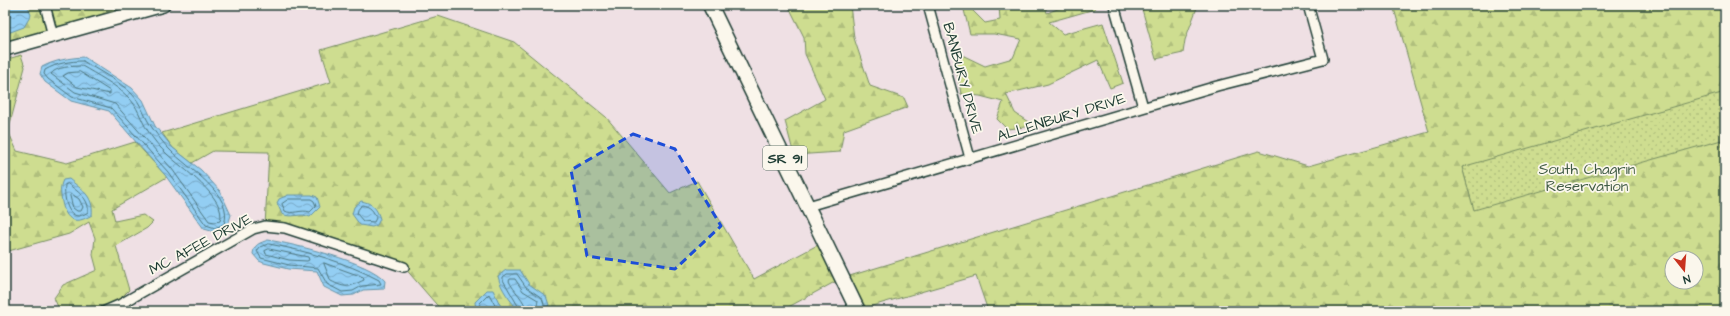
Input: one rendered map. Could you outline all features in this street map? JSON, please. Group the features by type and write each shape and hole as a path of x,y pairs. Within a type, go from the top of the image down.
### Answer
{"main road":[{"path":"5,49 163,5"},
{"name":"SR 91","path":"710,5 858,311"}],"street":[{"path":"44,5 53,36"},
{"name":"BANBURY DRIVE","path":"928,5 970,158"},
{"path":"1114,5 1143,107"},
{"name":"ALLENBURY DRIVE","path":"808,206 1216,86 1323,59 1308,5"},
{"name":"MC AFEE DRIVE","path":"104,311 121,304 242,234 265,226 285,228 404,267"}],"highlighted area":[{"path":"633,134 675,149 721,226 675,269 587,256 571,170"}],"green space":[{"path":"5,5 163,5 5,49"},
{"path":"788,5 850,5 854,38 870,86 904,98 908,107 844,130 840,152 794,155 785,121 825,99 805,54 804,37"},
{"path":"999,5 1045,5 1047,13 1068,5 1097,5 1095,9 1049,22 1063,34 1103,23 1123,83 1110,88 1098,60 1048,84 1006,94 1015,113 1034,126 1007,129 997,119 1003,102 980,96 961,94 955,59 960,54 985,66 1013,58 1021,39 994,34 970,34 964,10 972,10 985,23 1000,20"},
{"path":"1157,5 1198,5 1185,40 1183,53 1156,59 1142,9"},
{"path":"1393,5 1725,5 1725,92 1462,167 1474,210 1725,139 1725,311 988,311 976,276 858,310 842,278 781,311 442,311 404,267 265,226 269,152 213,151 192,163 173,148 162,133 331,82 321,50 438,16 514,42 606,117 670,193 697,181 754,279 825,241 843,278 1259,151 1308,166 1429,132"},
{"name":"South Chagrin Reservation","path":"1725,16 1725,311 1307,311 1487,259 1443,97"},
{"path":"21,55 25,67 8,131 17,151 67,163 135,142 167,177 112,209 115,221 143,215 153,222 147,228 116,246 129,290 116,303 86,311 63,311 59,309 54,298 63,285 97,270 93,255 95,238 89,222 69,234 5,252 5,60"}],"water":[{"path":"5,5 28,5 31,15 24,27 5,34"},
{"path":"84,57 132,88 143,100 155,126 173,148 201,170 220,191 231,215 227,228 215,232 204,229 165,175 109,111 71,101 45,82 40,74 42,67 57,61"},
{"path":"69,179 83,190 91,203 92,215 81,220 72,219 69,217 62,202 62,183 63,180"},
{"path":"288,195 312,195 317,197 320,207 310,217 303,215 289,216 282,214 277,203 279,199"},
{"path":"361,201 368,203 376,209 380,219 377,225 372,227 360,225 352,214 354,207"},
{"path":"268,240 295,245 331,255 364,267 377,274 385,281 384,289 363,290 354,295 342,296 324,287 317,271 288,269 259,261 253,254 255,248 258,244"},
{"path":"506,270 520,270 529,284 546,296 549,305 545,310 519,311 506,295 499,281 498,276"},
{"path":"487,290 493,290 503,311 476,311 475,302"}]}
